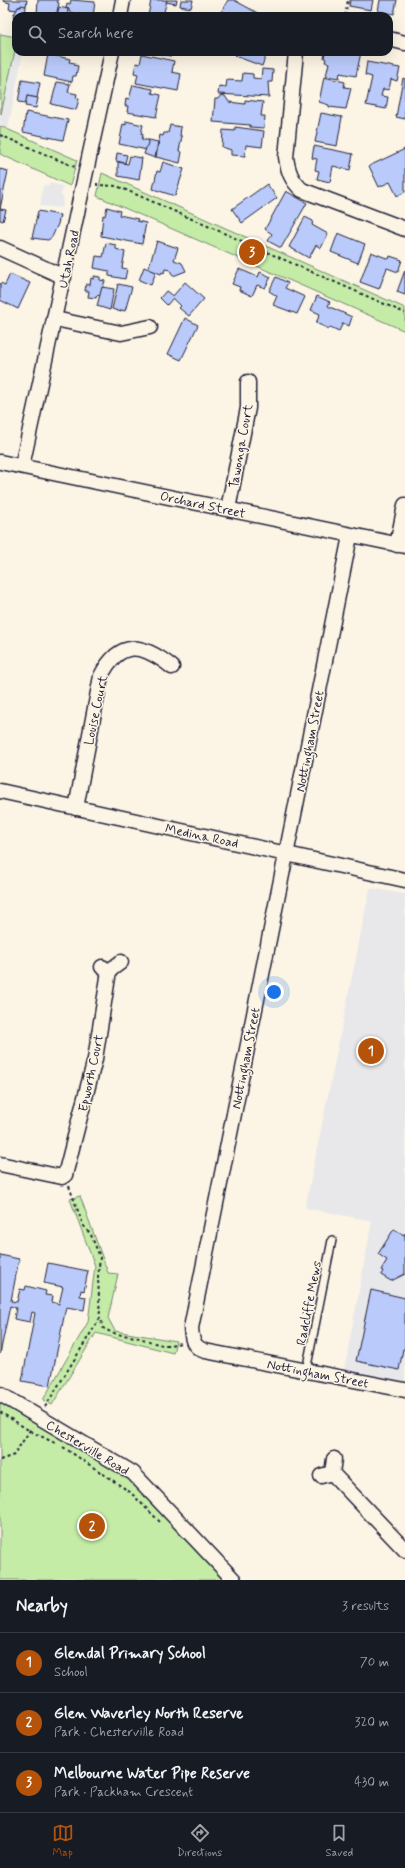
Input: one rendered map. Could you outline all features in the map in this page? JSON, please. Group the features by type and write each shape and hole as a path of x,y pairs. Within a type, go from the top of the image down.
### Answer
{"street":[{"path":"121,12 123,0"},
{"path":"393,40 405,43"},
{"name":"Utah Road","path":"22,466 88,172 111,56"},
{"path":"296,56 286,157 288,171 294,182 302,190 405,229"},
{"path":"0,248 64,277"},
{"path":"55,319 121,333 150,328"},
{"name":"Tawonga Court","path":"228,509 248,408 248,382"},
{"name":"Orchard Street","path":"0,462 350,536 401,545"},
{"path":"401,545 405,505"},
{"name":"Nottingham Street","path":"350,536 191,1328 192,1341 198,1348 205,1351 405,1390"},
{"name":"Louise Court","path":"76,808 101,676 107,663 116,654 127,649 142,649 156,654 172,667"},
{"name":"Medina Road","path":"0,791 405,880"},
{"name":"Epworth Court","path":"65,1175 94,1059 106,969 121,962"},
{"path":"0,1164 62,1177 65,1175"},
{"name":"Chesterville Road","path":"0,1394 133,1473 234,1580"},
{"path":"329,1470 405,1550"}],"lane":[{"name":"Radcliffe Mews","path":"306,1371 332,1240"}],"path":[{"path":"346,12 348,0"},
{"path":"0,135 99,176 97,185 117,186 405,313"},
{"path":"65,1175 82,1225 92,1235 100,1257 98,1277 100,1318 103,1328 116,1335 139,1338 153,1344 167,1346 192,1341"},
{"path":"0,1460 14,1455 100,1318"},
{"path":"0,1412 115,1480 130,1492 163,1525"}],"shaded area":[{"path":"0,33 12,36 12,56 22,56 8,129 0,125"},
{"path":"49,183 63,186 61,196 64,197 62,208 40,206 43,185 49,186"},
{"path":"370,888 405,894 405,1383 344,1371 372,1221 305,1208"}],"green space":[{"path":"0,34 12,36 12,56 14,56 1,114"},
{"path":"0,126 77,160 70,186 0,154"},
{"path":"102,173 405,308 405,331 97,196"},
{"path":"80,1196 108,1273 118,1274 108,1318 115,1331 176,1341 173,1353 96,1333 52,1405 43,1400 88,1322 95,1266 70,1199"},
{"path":"0,1394 133,1473 234,1580 0,1580"}],"building":[{"path":"3,0 27,0 26,6 18,7 17,10 9,9 10,3"},
{"path":"38,0 58,0 57,2 59,3 57,12 37,12"},
{"path":"71,0 95,2 94,12 69,12 69,9 66,8 67,3 70,4"},
{"path":"151,0 167,0 164,12 149,12"},
{"path":"167,0 177,0 176,4 166,2"},
{"path":"181,0 193,0 191,8 180,6"},
{"path":"228,0 234,0 256,12 221,12"},
{"path":"350,0 373,0 371,10 349,6"},
{"path":"380,0 397,0 394,14 393,12 378,11"},
{"path":"21,5 26,6 25,12 16,12 18,7 21,7"},
{"path":"59,7 68,9 68,12 58,12"},
{"path":"48,56 57,56 70,59 69,62 75,63 74,65 78,66 76,76 73,76 72,82 44,76"},
{"path":"142,56 151,56 174,61 172,72 181,74 178,91 136,83 138,74 134,73 136,63 140,64"},
{"path":"235,56 266,56 262,66"},
{"path":"324,56 360,56 356,76 340,73 339,78 326,76 329,63 325,62 326,59 324,58"},
{"path":"367,62 400,68 397,81 391,79 389,90 383,89 381,96 388,97 386,109 366,105 372,77 365,75"},
{"path":"262,69 273,70 272,82 268,82 269,97 218,94 219,86 226,87 227,80 242,81 243,73 253,74 253,78 261,79"},
{"path":"324,77 345,82 344,87 351,88 346,109 329,107 329,105 319,102"},
{"path":"403,78 405,79 405,119 396,117"},
{"path":"22,80 40,83 37,98 27,96 26,103 18,102"},
{"path":"57,82 70,84 68,92 77,94 76,98 79,99 76,110 51,104"},
{"path":"133,85 153,89 152,93 161,95 156,117 127,112 128,106 125,106 126,98 129,99"},
{"path":"221,95 225,96 229,102 245,104 245,100 263,102 261,116 265,116 264,128 250,127 250,125 213,122 215,99 218,99"},
{"path":"27,96 38,98 36,108 25,106"},
{"path":"26,112 68,120 63,140 23,132"},
{"path":"321,113 342,117 337,146 315,142"},
{"path":"126,121 143,125 141,134 143,134 142,140 149,140 147,150 119,144 123,124 126,125"},
{"path":"170,125 181,127 180,136 182,136 179,151 182,152 180,163 156,157 160,135 163,136 164,133 168,133"},
{"path":"235,127 264,131 262,147 246,145 245,156 231,155 231,150 222,147 223,130 235,131"},
{"path":"149,140 158,142 155,158 144,154"},
{"path":"314,146 353,154 350,170 333,166 330,182 317,179 319,171 315,170 317,159 312,158"},
{"path":"405,149 405,192 397,196 390,182 379,187 369,166"},
{"path":"117,153 127,155 125,163 116,161"},
{"path":"130,156 142,158 139,180 118,176 118,162 128,164"},
{"path":"163,162 184,169 175,196 153,189 157,171 160,172"},
{"path":"0,169 8,171 0,209"},
{"path":"267,184 277,198 242,223 232,209"},
{"path":"286,191 307,203 281,248 268,241 272,234 265,229"},
{"path":"107,207 120,211 119,215 138,219 137,221 146,223 142,244 101,236 103,215 105,216"},
{"path":"0,209 6,210 3,221 0,220"},
{"path":"38,211 60,215 52,237 48,240 32,238"},
{"path":"305,217 313,221 312,225 328,234 321,248 316,245 309,258 289,247"},
{"path":"338,233 365,244 358,263 331,252"},
{"path":"157,241 178,248 174,260 182,263 186,271 173,276 170,270 165,269 164,273 162,272 161,274 148,269"},
{"path":"106,243 116,245 116,249 125,252 122,268 127,269 125,279 109,276 109,271 94,268 96,256 103,257"},
{"path":"371,252 389,259 390,256 402,260 398,272 387,268 379,289 360,282"},
{"path":"144,267 156,272 151,285 139,280"},
{"path":"239,269 258,277 260,272 271,277 265,288 257,285 252,296 239,290 240,287 232,284"},
{"path":"405,270 405,295 397,292"},
{"path":"10,274 30,283 18,309 0,300 0,284 5,285"},
{"path":"94,276 100,277 100,280 105,281 100,296 97,295 96,298 88,297 89,291 85,291 86,284 90,285 91,278 94,279"},
{"path":"276,277 288,283 285,288 305,297 297,314 273,305 277,296 269,291"},
{"path":"185,282 204,299 189,316 179,308 181,306 173,298 167,305 160,298 166,291 173,296"},
{"path":"118,284 132,287 125,311 121,310 121,312 112,309"},
{"path":"102,287 114,289 110,310 97,306"},
{"path":"317,296 330,302 328,306 352,317 349,326 343,323 339,331 330,327 329,329 316,323 320,314 311,310"},
{"path":"185,318 198,325 181,360 168,354"},
{"path":"394,1229 404,1235 405,1233 405,1274 391,1281 381,1275 383,1271 381,1270 387,1260 378,1254"},
{"path":"0,1255 19,1259 11,1301 17,1302 20,1289 25,1290 26,1286 46,1291 45,1295 53,1296 52,1302 59,1304 63,1287 44,1283 48,1263 88,1271 84,1291 81,1290 80,1296 86,1297 84,1310 66,1307 50,1386 22,1381 35,1313 32,1312 30,1322 14,1319 16,1308 10,1306 0,1354"},
{"path":"371,1290 405,1298 405,1349 403,1349 399,1370 356,1361"}],"place":[{"name":"Melbourne Water Pipe Reserve","path":"252,252"},
{"name":"Glendal Primary School","path":"371,1051"},
{"name":"Glen Waverley North Reserve","path":"92,1526"}]}
